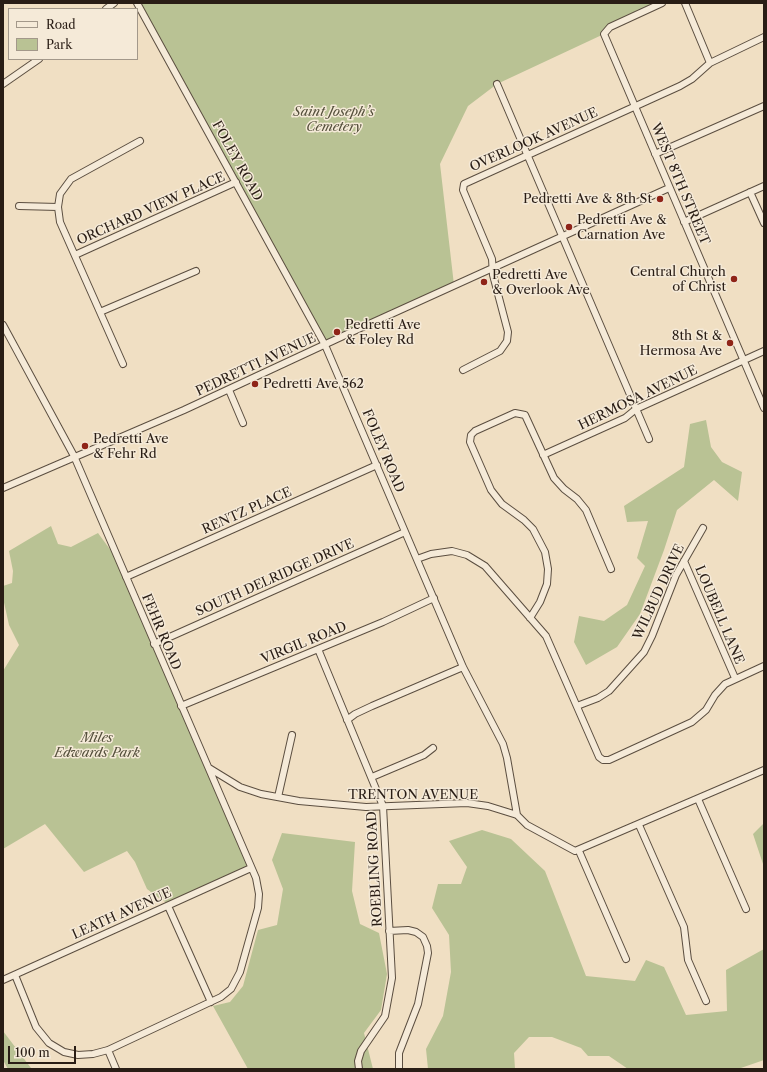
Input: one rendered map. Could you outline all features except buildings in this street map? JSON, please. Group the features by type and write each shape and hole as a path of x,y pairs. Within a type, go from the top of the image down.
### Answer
{"street":[{"name":"FOLEY ROAD","path":"137,3 325,345 463,667 503,744 507,758 517,815"},
{"name":"WEST 8TH STREET","path":"662,3 610,27 604,34 764,408"},
{"path":"685,3 710,63"},
{"name":"OVERLOOK AVENUE","path":"463,370 494,355 502,348 506,340 507,328 493,275 494,267 492,259 463,190 463,186 467,182 692,79 710,63 764,37"},
{"path":"3,84 38,60"},
{"path":"497,84 649,439"},
{"path":"655,154 764,106"},
{"path":"123,364 60,222 58,207 60,194 71,179 140,141"},
{"name":"ORCHARD VIEW PLACE","path":"75,255 236,182"},
{"path":"684,222 764,186"},
{"name":"PEDRETTI AVENUE","path":"3,488 229,390 494,267 669,188"},
{"path":"750,192 764,223"},
{"path":"19,206 58,207"},
{"path":"100,312 196,271"},
{"name":"FEHR ROAD","path":"3,326 6,338 74,456 251,868 259,894 258,908 238,978 231,989 221,997 211,1002 108,1050 92,1054 78,1055 64,1052 49,1043 36,1027 15,975"},
{"name":"HERMOSA AVENUE","path":"543,455 624,418 636,409 764,351"},
{"path":"229,390 243,423"},
{"path":"530,618 540,602 547,584 548,569 545,552 533,530 524,520 502,504 493,493 470,442 471,435 475,431 518,412 527,418 557,483 577,499 586,510 611,569"},
{"name":"RENTZ PLACE","path":"126,577 377,465"},
{"name":"WILBUD DRIVE","path":"577,706 598,698 609,690 644,652 652,636 676,575 703,528"},
{"name":"SOUTH DELRIDGE DRIVE","path":"154,644 405,532"},
{"path":"417,559 446,551 461,553 475,558 485,566 550,643 598,754 603,760 609,760 692,722 706,710 720,688 735,678 764,666"},
{"name":"LOUBELL LANE","path":"684,561 735,678"},
{"name":"VIRGIL ROAD","path":"181,706 383,622 434,598"},
{"name":"ROEBLING ROAD","path":"318,649 384,806 392,978 387,1010 382,1022 361,1051 358,1061 359,1069"},
{"path":"347,720 355,714 372,706 463,667"},
{"path":"278,797 292,735"},
{"path":"372,777 424,755 433,748"},
{"name":"TRENTON AVENUE","path":"208,767 240,788 278,797 322,804 384,806 472,804 488,806 517,815 527,825 538,832 572,851 579,851"},
{"path":"626,959 579,851 764,770"},
{"path":"698,799 746,909"},
{"path":"639,825 684,928 688,960 706,1001"},
{"name":"LEATH AVENUE","path":"3,980 251,868"},
{"path":"168,906 211,1002"},
{"path":"389,931 408,930 416,932 423,937 428,953 418,1004 399,1053 399,1069"},
{"path":"108,1050 116,1069"}],"green space":[{"name":"Saint Joseph’s Cemetery","path":"137,3 662,3 610,27 604,34 497,84 468,106 440,164 454,285 325,345"},
{"path":"706,420 711,447 722,462 742,472 738,501 714,480 677,510 640,614 617,647 586,665 574,642 579,616 604,621 627,605 645,566 637,558 648,521 627,522 624,506 684,467 690,424"},
{"name":"Miles Edwards Park","path":"51,526 58,544 71,547 98,533 120,563 251,868 168,906 161,897 159,898 147,889 135,862 127,851 84,872 45,824 3,849 3,671 19,645 9,625 3,598 3,586 12,583 13,571 9,551"},
{"path":"764,823 764,867 753,834"},
{"path":"482,830 511,839 545,871 586,976 635,981 646,960 664,967 686,1015 727,1011 726,970 764,949 764,1060 738,1069 628,1069 609,1056 588,1056 581,1048 552,1037 529,1037 514,1053 515,1069 428,1069 426,1049 443,1016 451,972 449,935 432,908 438,884 461,884 467,867 449,841"},
{"path":"282,833 355,842 352,891 360,924 379,933 387,974 381,1010 364,1033 373,1069 248,1069 213,1006 230,1002 243,986 258,930 277,925 283,889 272,860"},
{"path":"3,1031 33,1069 8,1069 3,1060"}],"place":[{"name":"Pedretti Ave & 8th St","path":"660,199"},
{"name":"Pedretti Ave & Carnation Ave","path":"569,227"},
{"name":"Central Church of Christ","path":"734,279"},
{"name":"Pedretti Ave & Overlook Ave","path":"484,282"},
{"name":"Pedretti Ave & Foley Rd","path":"337,332"},
{"name":"8th St & Hermosa Ave","path":"730,343"},
{"name":"Pedretti Ave 562","path":"255,384"},
{"name":"Pedretti Ave & Fehr Rd","path":"85,446"}]}
